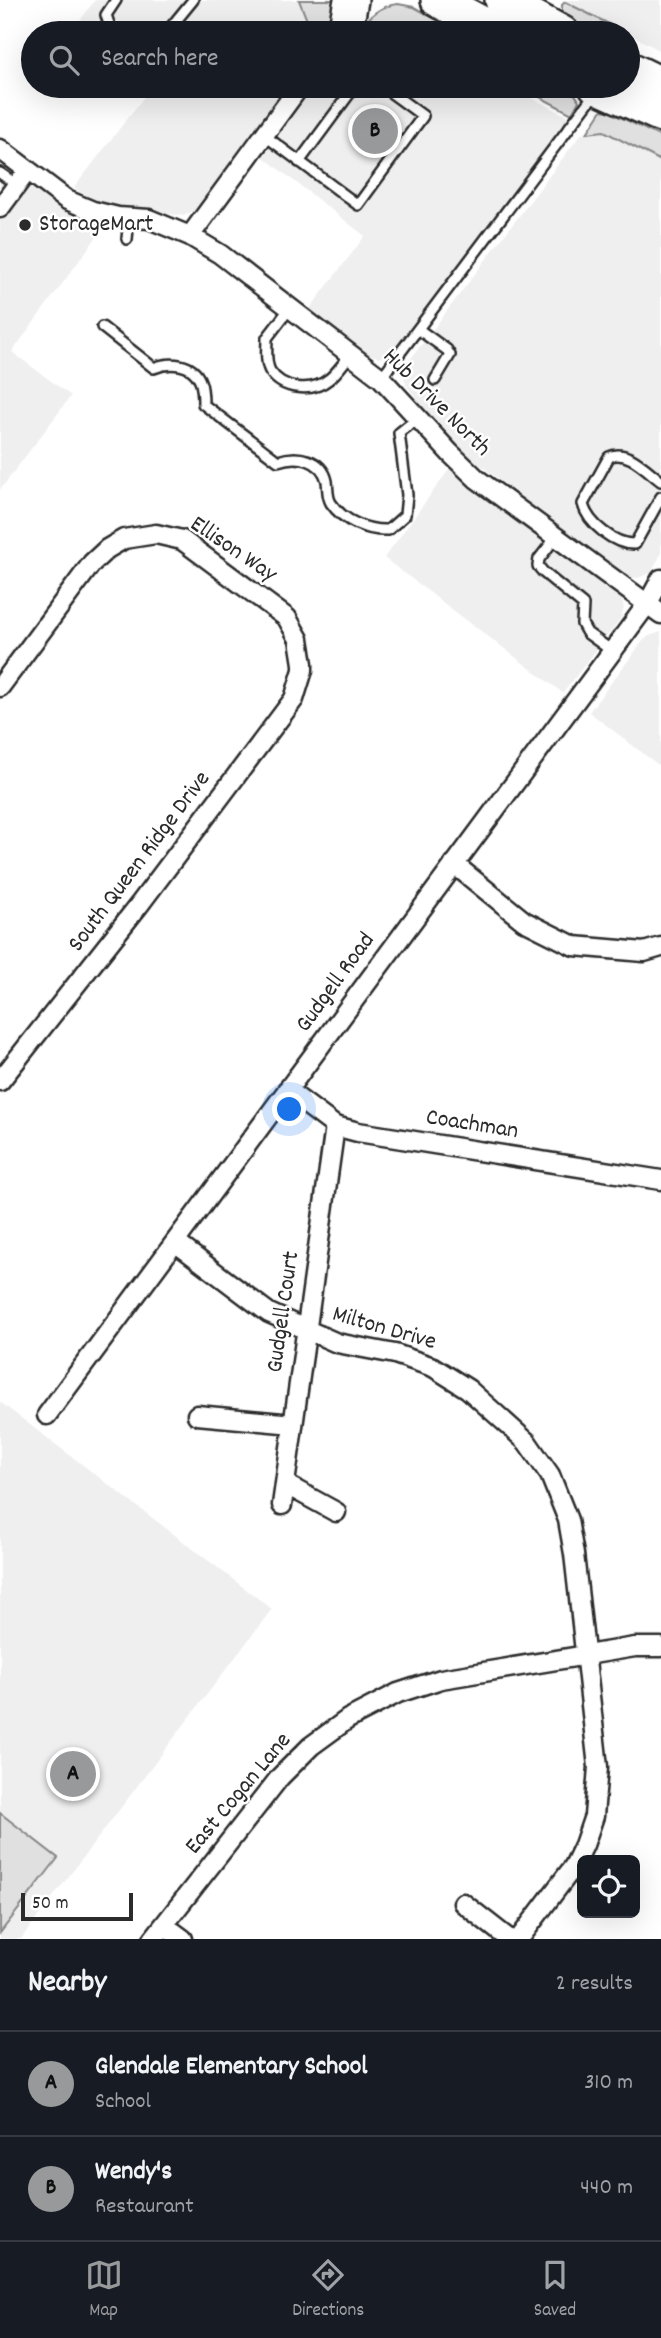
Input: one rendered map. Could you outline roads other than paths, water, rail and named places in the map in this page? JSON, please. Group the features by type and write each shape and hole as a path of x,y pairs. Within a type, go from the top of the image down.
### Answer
{"highway":[{"path":"438,0 505,9 534,21"},
{"path":"622,98 661,116"}],"street":[{"path":"190,236 291,98"},
{"name":"Hub Drive North","path":"0,149 67,200 93,211 149,219 190,236 220,254 381,378 477,479 654,609"},
{"path":"0,208 28,170"},
{"name":"Ellison Way","path":"0,687 99,556 124,539 156,534 182,540 287,618 299,639 303,664"},
{"name":"Gudgell Road","path":"47,1415 612,652 654,609 661,579"},
{"name":"South Queen Ridge Drive","path":"0,1081 139,905 294,699 303,664"},
{"path":"454,864 524,921 574,946 644,952 661,947"},
{"name":"Coachman","path":"287,1090 335,1126 358,1132 661,1180"},
{"name":"Gudgell Court","path":"282,1505 335,1126"},
{"name":"Milton Drive","path":"175,1242 269,1313 306,1331 337,1343 395,1354 433,1367 468,1389 527,1442 550,1475 568,1520 574,1554 598,1767 594,1816 584,1845 573,1866 519,1939"},
{"path":"197,1415 293,1424"},
{"path":"285,1484 335,1512"},
{"name":"East Cogan Lane","path":"159,1932 279,1777 311,1746 348,1719 398,1693 441,1679 585,1654 635,1647 661,1647"},
{"path":"463,1903 509,1939"},
{"path":"159,1932 183,1939"}],"lane":[{"path":"108,21 106,15 116,0"},
{"path":"175,21 192,0"},
{"path":"299,162 343,98"},
{"path":"264,135 358,205 423,116 398,98"},
{"path":"381,378 590,98"},
{"path":"0,173 17,185"},
{"path":"128,239 129,218"},
{"path":"290,307 267,338 271,372 287,386 317,386 329,380 351,354"},
{"path":"102,327 155,368 170,364 192,370 200,379 203,404 278,461 305,459 315,463 327,480 331,503 354,523 368,530 388,530 405,515 407,495 399,433 418,418"},
{"path":"418,329 450,355 435,380"},
{"path":"661,481 626,455 616,454 609,457 583,504 595,524 626,545 635,544 661,497"},
{"path":"556,537 539,559 538,566 583,605 582,624 587,633 612,652"}],"place":[{"name":"Wendy's","path":"375,131"},
{"name":"StorageMart","path":"25,225"},
{"name":"Glendale Elementary School","path":"73,1774"}]}
